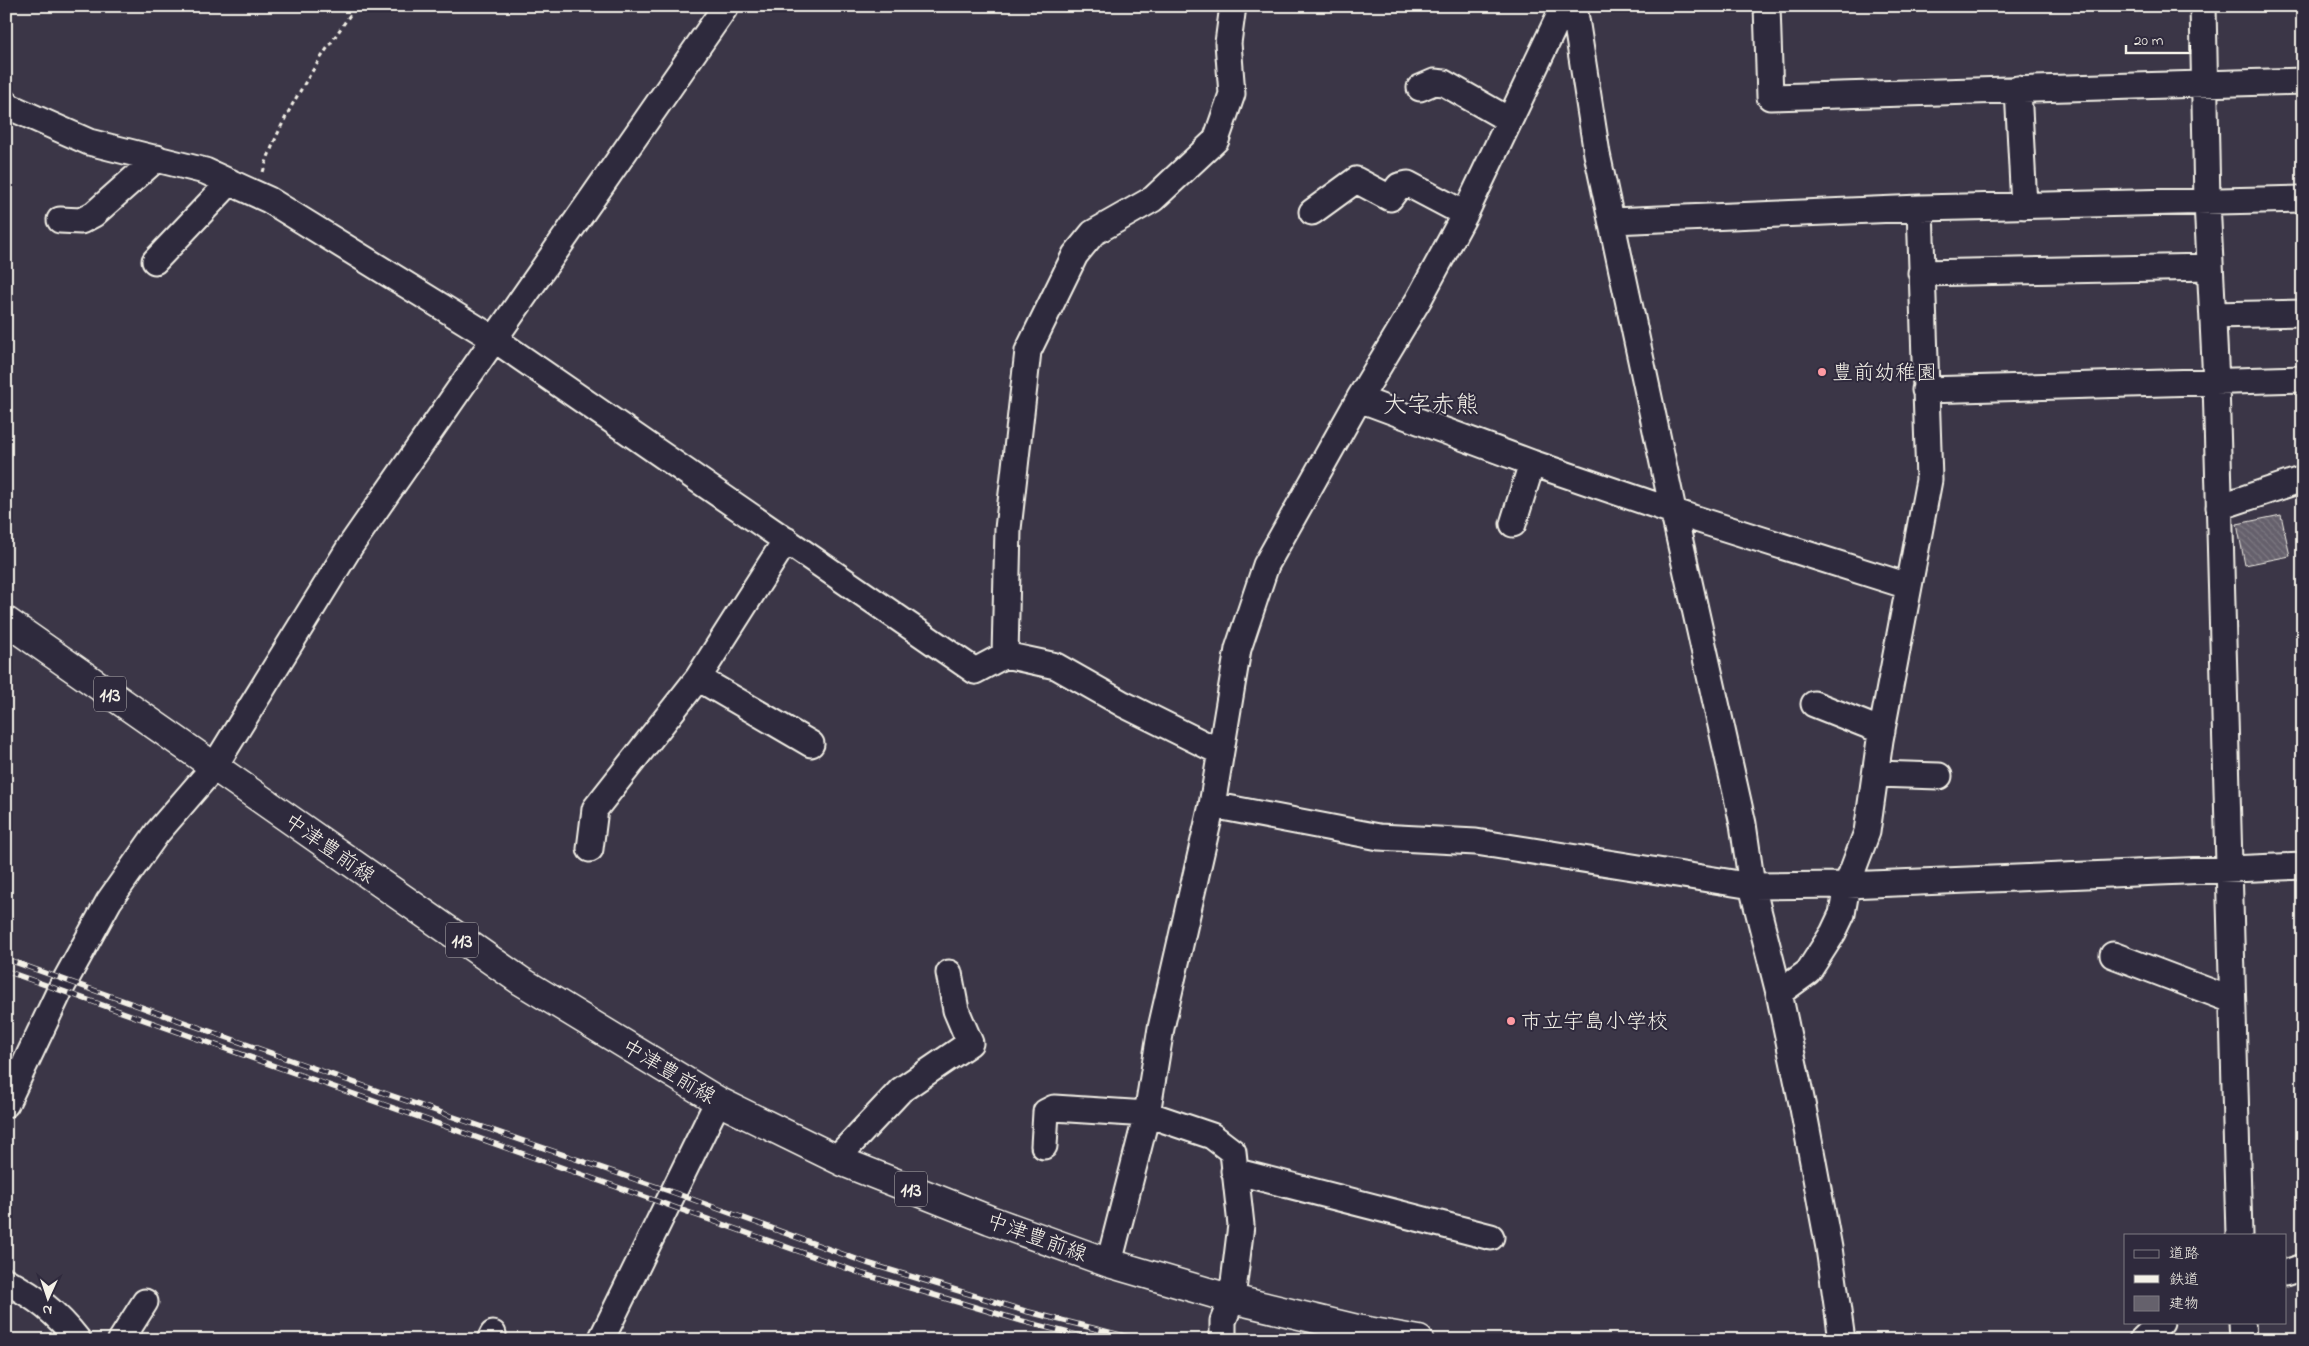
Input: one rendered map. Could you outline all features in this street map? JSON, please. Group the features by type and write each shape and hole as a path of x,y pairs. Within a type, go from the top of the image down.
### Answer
{"main road":[{"name":"中津豊前線","path":"6,621 521,981 718,1100 836,1159 990,1220 1109,1263 1232,1299 1362,1330 1419,1340"}],"street":[{"path":"6,1104 60,990 109,901 157,833 214,767 351,545 726,6"},
{"path":"1005,655 1008,529 1028,351 1075,255 1093,232 1153,199 1216,140 1232,94 1228,43 1233,6"},
{"path":"1109,1263 1148,1114 1161,1028 1212,805 1238,649 1266,565 1359,399 1419,299 1465,214 1564,6"},
{"path":"1574,6 1597,154 1673,510 1743,824 1752,886 1779,993 1827,1238 1842,1340"},
{"path":"1767,6 1770,97 2303,81"},
{"path":"2203,6 2207,202 2216,382 2239,1234"},
{"path":"1420,88 1434,82 1444,83 1509,120"},
{"path":"2018,89 2024,206"},
{"path":"6,103 10,107 89,142 205,170 269,200 494,339 976,671 1005,655 1056,666 1122,704 1220,752"},
{"path":"60,220 82,220 94,214 157,158"},
{"path":"1312,212 1356,180 1390,198 1399,186 1408,184 1465,214"},
{"path":"154,260 230,182"},
{"path":"1612,222 1920,208 2303,199"},
{"path":"1779,993 1808,972 1821,954 1842,914 1848,885 1867,832 1882,731 1929,480 1920,208"},
{"path":"1921,274 2210,266"},
{"path":"2213,315 2303,313"},
{"path":"1925,390 2303,379"},
{"path":"1359,399 1693,518 1908,586"},
{"path":"1513,524 1532,462"},
{"path":"2219,507 2303,479"},
{"path":"590,849 595,809 698,678 786,540"},
{"path":"698,678 811,744"},
{"path":"1814,704 1882,731"},
{"path":"1876,774 1939,776"},
{"path":"1212,805 1379,837 1476,842 1752,886 1848,885 2303,866"},
{"path":"2113,955 2232,1000"},
{"path":"836,1159 901,1090 970,1042 956,1010 949,973"},
{"path":"601,1340 718,1100"},
{"path":"1044,1146 1046,1112 1054,1108 1148,1114 1212,1136 1233,1152 1240,1226 1232,1299 1223,1321 1222,1340"},
{"path":"1234,1171 1491,1237"},
{"path":"2286,1273 2303,1267"},
{"path":"6,1281 36,1298 61,1318 78,1340"},
{"path":"121,1340 145,1302"},
{"path":"2142,1340 2159,1324"},
{"path":"2242,1324 2243,1340"}],"path":[{"path":"269,200 263,172 274,140 299,91 356,6"}],"building":[{"path":"2281,515 2290,556 2245,565 2237,524"}],"railway":[{"path":"6,959 378,1091 675,1193 867,1263 1025,1311 1140,1340"},
{"path":"6,971 863,1274 1022,1321 1096,1340"}],"place":[{"name":"豊前幼稚園","path":"1822,372"},
{"name":"市立宇島小学校","path":"1511,1021"}],"district":[{"name":"大字赤熊","path":"1431,404"}]}
